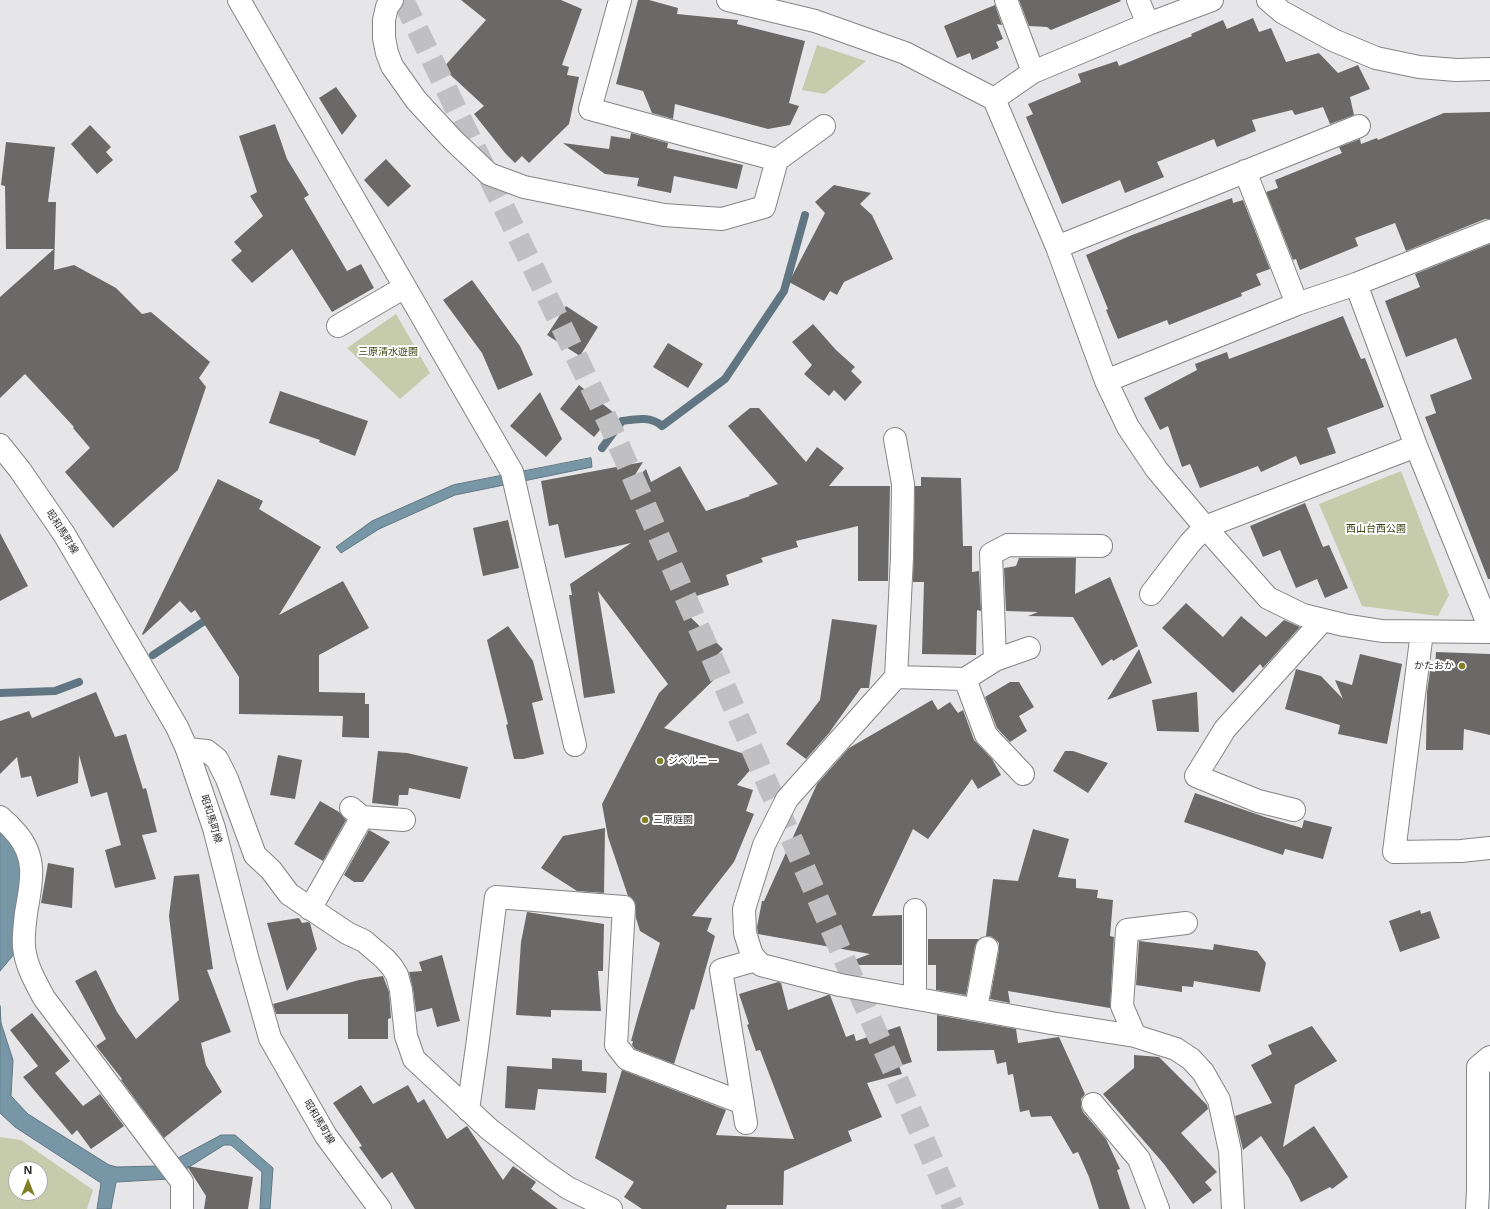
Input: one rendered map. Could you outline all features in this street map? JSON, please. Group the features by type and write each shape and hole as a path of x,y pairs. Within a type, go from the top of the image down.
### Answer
{"street":[{"path":"239,0 512,472 575,745"},
{"path":"392,0 387,7 384,20 384,38 387,53 392,66 416,100 453,140 489,174 504,181 524,187 664,215 722,219 764,207 777,160 824,126"},
{"path":"620,0 590,109 777,160"},
{"path":"728,0 815,21 905,52 994,99 1057,247 1106,381 1128,427 1157,470 1268,598 1303,615 1344,625 1382,631 1490,632"},
{"path":"1006,0 1033,72"},
{"path":"1138,0 1148,24"},
{"path":"994,99 1033,72 1148,24 1212,0"},
{"path":"1268,0 1282,12 1332,40 1376,58 1418,67 1456,70 1490,69"},
{"path":"1057,247 1360,126"},
{"path":"1245,171 1297,304"},
{"path":"1106,381 1297,304 1488,238"},
{"path":"1356,284 1416,446 1490,629"},
{"path":"338,326 405,287"},
{"path":"895,438 903,484 902,557 896,677 787,799 764,845 744,909 744,933 752,955 761,965 840,984 1135,1036 1176,1049 1192,1059 1203,1072 1219,1100 1230,1152 1233,1209"},
{"name":"昭和馬町線","path":"0,445 20,470 64,534 164,704 187,749 214,828 247,957 270,1038 326,1136 380,1209"},
{"path":"1151,594 1190,543 1205,527 1416,446"},
{"path":"995,660 991,554 1008,544 1101,546"},
{"path":"1294,810 1258,801 1196,776 1225,729 1323,620"},
{"path":"1422,632 1394,852 1461,851 1490,848"},
{"path":"896,677 965,679 995,660 1029,648"},
{"path":"965,679 986,735 1023,774"},
{"path":"187,749 207,751 217,759 227,779 255,855 271,870 289,894 310,910 347,933 364,941 392,967 397,975 401,990 406,1036 414,1059 468,1110 509,1144 568,1188 612,1209"},
{"path":"310,910 356,812 404,820"},
{"path":"0,817 18,834 26,848 31,863 32,882 25,920 24,946 29,970 44,998 182,1182 182,1209"},
{"path":"468,1110 478,1047 496,897 624,907 616,1046 627,1059 744,1113 721,970 756,960"},
{"path":"915,910 915,998"},
{"path":"1135,1036 1122,1006 1127,930 1186,923"},
{"path":"976,1008 987,948"},
{"path":"1477,1209 1478,1067 1490,1057"},
{"path":"1093,1104 1139,1160 1158,1209"}],"green space":[{"path":"817,45 866,61 825,94 802,90"},
{"name":"三原清水遊園","path":"396,314 430,373 400,399 347,348"},
{"name":"西山台西公園","path":"1401,471 1449,595 1438,616 1362,606 1319,504"},
{"path":"0,1137 21,1140 93,1190 87,1209 0,1209"}],"water":[{"path":"591,458 592,467 455,495 379,529 341,553 336,547 372,521 453,485"},
{"path":"0,828 19,852 24,880 15,953 0,971"},
{"path":"0,1006 1,1023 13,1060 11,1096 28,1114 109,1165 117,1167 158,1166 178,1158 221,1135 235,1135 273,1168 270,1209 260,1209 262,1172 231,1145 224,1145 170,1179 116,1182 111,1209 97,1209 101,1183 15,1127 0,1113"}],"building":[{"path":"461,0 561,0 582,9 562,65 569,67 567,75 579,77 569,124 529,163 522,156 515,163 505,153 474,114 484,106 443,68 486,20"},
{"path":"638,0 649,0 678,8 677,14 738,20 737,24 805,41 789,103 799,106 790,125 768,129 675,104 673,119 652,113 643,91 616,84"},
{"path":"1019,0 1121,1 1051,30 1047,27 1029,26"},
{"path":"995,5 1002,25 997,24 1003,39 996,42 999,48 972,60 970,53 957,58 944,26"},
{"path":"1253,18 1259,32 1271,28 1286,62 1319,53 1338,73 1358,65 1370,89 1350,97 1354,115 1330,124 1323,107 1295,115 1292,110 1252,120 1256,131 1217,147 1214,139 1157,162 1164,177 1125,193 1120,180 1062,204 1026,117 1033,114 1028,104 1081,82 1078,74 1117,61 1119,66 1192,36 1191,34 1223,20 1227,29"},
{"path":"336,87 357,116 342,135 319,98"},
{"path":"1490,112 1490,219 1485,219 1406,251 1395,223 1355,238 1358,246 1300,270 1296,259 1293,260 1266,192 1278,188 1275,180 1342,153 1339,147 1360,139 1361,144 1377,138 1378,140 1444,113"},
{"path":"275,124 287,159 309,195 304,198 347,271 361,264 374,288 332,312 292,249 252,283 231,260 242,251 234,242 263,216 250,196 257,192 239,136"},
{"path":"90,125 111,147 106,152 113,160 97,174 71,144"},
{"path":"631,133 668,143 667,148 743,165 737,189 674,176 671,193 637,186 639,178 605,174 563,143 609,149 611,136 630,139"},
{"path":"6,142 55,147 48,202 56,202 54,270 74,265 116,288 142,314 151,312 210,362 199,378 206,387 178,470 113,528 65,472 90,448 73,428 74,427 25,374 0,398 0,297 54,249 6,249 5,186 1,185"},
{"path":"386,159 411,186 388,207 364,180"},
{"path":"834,185 871,193 860,204 872,215 893,259 844,282 837,295 830,291 824,301 789,282 825,213 815,202"},
{"path":"1232,198 1233,203 1243,200 1270,269 1256,274 1261,285 1241,293 1242,296 1169,325 1167,320 1118,339 1106,310 1108,309 1086,255 1132,235"},
{"path":"1490,244 1490,579 1488,579 1425,417 1436,413 1430,395 1472,379 1456,338 1406,357 1385,301 1420,287 1415,274"},
{"path":"472,280 520,346 533,375 498,390 482,353 443,300"},
{"path":"566,306 598,327 580,356 547,335"},
{"path":"1343,316 1361,359 1365,358 1384,407 1327,428 1336,453 1300,465 1296,456 1261,472 1258,466 1200,488 1190,464 1182,467 1168,426 1160,430 1144,398 1197,370 1195,364 1227,352 1229,359"},
{"path":"813,324 836,350 855,367 851,371 862,382 845,401 834,390 829,396 804,374 812,365 792,342"},
{"path":"668,343 703,364 688,388 653,367"},
{"path":"579,385 614,413 594,437 560,409"},
{"path":"280,391 368,421 355,456 319,442 320,440 269,423"},
{"path":"540,392 562,439 546,457 510,426"},
{"path":"750,408 759,408 806,462 817,447 844,468 829,486 890,486 888,581 858,581 858,526 796,541 798,547 761,558 763,562 726,575 729,585 676,603 723,649 711,661 722,672 664,728 760,759 737,785 753,790 746,811 754,814 734,862 692,916 712,918 707,931 715,936 694,1010 691,1009 674,1064 635,1049 632,1045 633,1041 631,1041 660,943 640,931 636,918 635,902 628,896 608,837 602,804 659,693 668,684 598,591 615,693 584,698 569,595 572,595 570,584 631,543 565,558 558,524 549,526 541,481 643,462 628,486 646,469 651,482 680,466 706,511 750,496 749,495 778,484 728,426"},
{"path":"921,477 961,478 963,546 972,546 972,572 979,571 981,611 977,610 976,655 922,654 924,582 913,582 915,486 921,486"},
{"path":"218,479 263,501 259,509 321,547 279,615 343,581 369,628 319,655 319,692 365,693 365,704 369,704 369,738 342,737 343,716 239,714 239,677 195,610 191,613 180,601 143,635 142,634"},
{"path":"1305,503 1323,547 1329,545 1348,588 1325,598 1317,579 1296,588 1280,550 1263,557 1250,526"},
{"path":"508,520 519,568 483,576 473,528"},
{"path":"0,533 28,586 0,601"},
{"path":"1019,558 1076,558 1075,594 1110,577 1138,646 1113,661 1112,659 1102,666 1073,617 1028,616 1038,612 1006,611 1004,568 1016,566"},
{"path":"1186,603 1223,637 1241,616 1266,637 1284,620 1300,627 1263,668 1260,664 1233,693 1162,628"},
{"path":"832,619 877,625 869,688 861,688 829,733 806,759 786,744 820,700"},
{"path":"508,626 533,661 543,700 532,703 544,754 523,759 514,759 506,725 508,724 487,640"},
{"path":"1139,649 1152,683 1107,700"},
{"path":"1436,652 1490,654 1490,735 1464,729 1463,750 1426,750 1427,692 1430,671 1435,672"},
{"path":"1360,654 1402,664 1387,744 1338,734 1340,725 1285,709 1296,669 1321,676 1343,699 1335,680 1352,685"},
{"path":"1010,682 1019,682 1034,707 1019,716 1027,731 1010,742 997,728 985,697"},
{"path":"96,692 115,737 126,734 143,789 146,788 157,832 142,835 156,879 115,888 105,850 121,845 107,792 91,797 79,755 78,783 37,797 31,776 21,778 17,757 0,774 0,721 29,711 32,718"},
{"path":"1197,692 1199,732 1157,731 1152,700"},
{"path":"932,700 938,710 950,702 958,713 963,710 974,740 992,759 1001,775 978,789 972,779 928,839 913,829 872,916 902,915 902,965 855,965 854,960 870,954 758,934 757,927 762,901 764,901 817,784 849,748"},
{"path":"378,751 407,753 468,767 460,799 409,788 408,795 399,795 398,806 372,803"},
{"path":"1065,751 1073,751 1108,763 1088,793 1053,771"},
{"path":"278,755 302,760 295,799 270,795"},
{"path":"1195,793 1302,828 1304,820 1332,827 1323,859 1285,849 1283,855 1184,822"},
{"path":"320,801 339,812 346,820 323,861 294,844"},
{"path":"605,828 604,893 577,891 541,868 563,836"},
{"path":"1033,829 1069,839 1058,877 1076,879 1076,888 1098,890 1097,898 1113,900 1110,936 1114,937 1110,1008 1008,991 1010,1003 990,999 999,950 999,943 990,936 986,936 993,879 1018,881"},
{"path":"369,830 390,842 363,882 354,882 344,875"},
{"path":"48,863 74,868 72,908 41,903"},
{"path":"199,874 213,969 207,970 231,1032 201,1043 206,1065 222,1092 164,1138 121,1080 122,1079 96,1046 106,1039 75,981 96,970 117,1012 136,1039 179,1000 169,916 174,876"},
{"path":"1420,910 1421,914 1430,911 1440,938 1400,952 1389,921"},
{"path":"527,912 604,924 603,971 598,971 601,1011 551,1010 551,1017 516,1015 521,942"},
{"path":"299,918 302,923 310,923 317,949 287,991 267,923"},
{"path":"928,939 979,939 975,946 966,995 936,990 936,965 928,965"},
{"path":"1139,941 1213,950 1214,944 1257,951 1266,963 1260,992 1194,981 1193,987 1182,986 1182,992 1136,985"},
{"path":"442,955 460,1021 437,1027 432,1008 416,1012 409,972 422,971 419,962"},
{"path":"383,976 389,992 391,1018 388,1019 388,1039 348,1039 348,1014 276,1014 273,1004 359,980"},
{"path":"778,982 781,983 788,1010 830,995 846,1037 854,1034 856,1041 900,1026 912,1062 899,1066 902,1074 867,1083 882,1117 848,1131 852,1141 784,1171 783,1205 727,1205 726,1209 642,1209 624,1197 634,1182 595,1158 622,1070 726,1110 716,1135 794,1139 760,1050 756,1051 739,994"},
{"path":"32,1013 70,1061 55,1073 83,1106 100,1094 124,1126 91,1149 77,1130 72,1135 23,1077 38,1066 10,1030"},
{"path":"937,1015 1016,1029 1018,1043 1059,1037 1085,1094 1081,1099 1081,1107 1083,1112 1106,1139 1120,1169 1117,1170 1130,1209 1099,1209 1089,1177 1078,1152 1073,1154 1051,1116 1031,1117 1029,1110 1020,1112 1013,1074 1008,1075 1006,1062 997,1064 994,1050 937,1051"},
{"path":"1312,1026 1337,1061 1295,1085 1283,1147 1314,1126 1348,1177 1332,1189 1330,1187 1301,1202 1289,1178 1261,1136 1243,1150 1235,1116 1272,1103 1251,1065 1272,1054 1268,1045"},
{"path":"1134,1055 1159,1057 1207,1105 1208,1109 1181,1133 1217,1172 1205,1182 1212,1190 1193,1204 1164,1164 1103,1094 1134,1068"},
{"path":"552,1058 582,1060 582,1071 607,1073 606,1093 538,1089 535,1110 505,1108 507,1066 552,1069"},
{"path":"361,1085 373,1104 408,1085 418,1103 424,1099 447,1139 467,1126 503,1180 513,1166 536,1182 531,1189 558,1209 415,1209 392,1172 382,1179 359,1147 362,1146 333,1103"},
{"path":"187,1166 253,1177 248,1209 204,1209 206,1196"}],"waterway":[{"path":"602,448 622,421 648,419 662,426 725,379 784,291 805,215"},
{"path":"153,655 203,622 212,618"},
{"path":"0,693 55,691 79,682"}],"tunnel":[{"path":"403,0 613,432 954,1209"}],"place":[{"name":"かたおか","path":"1462,666"},
{"name":"ジベルニー","path":"660,761"},
{"name":"三原庭園","path":"645,820"}]}
